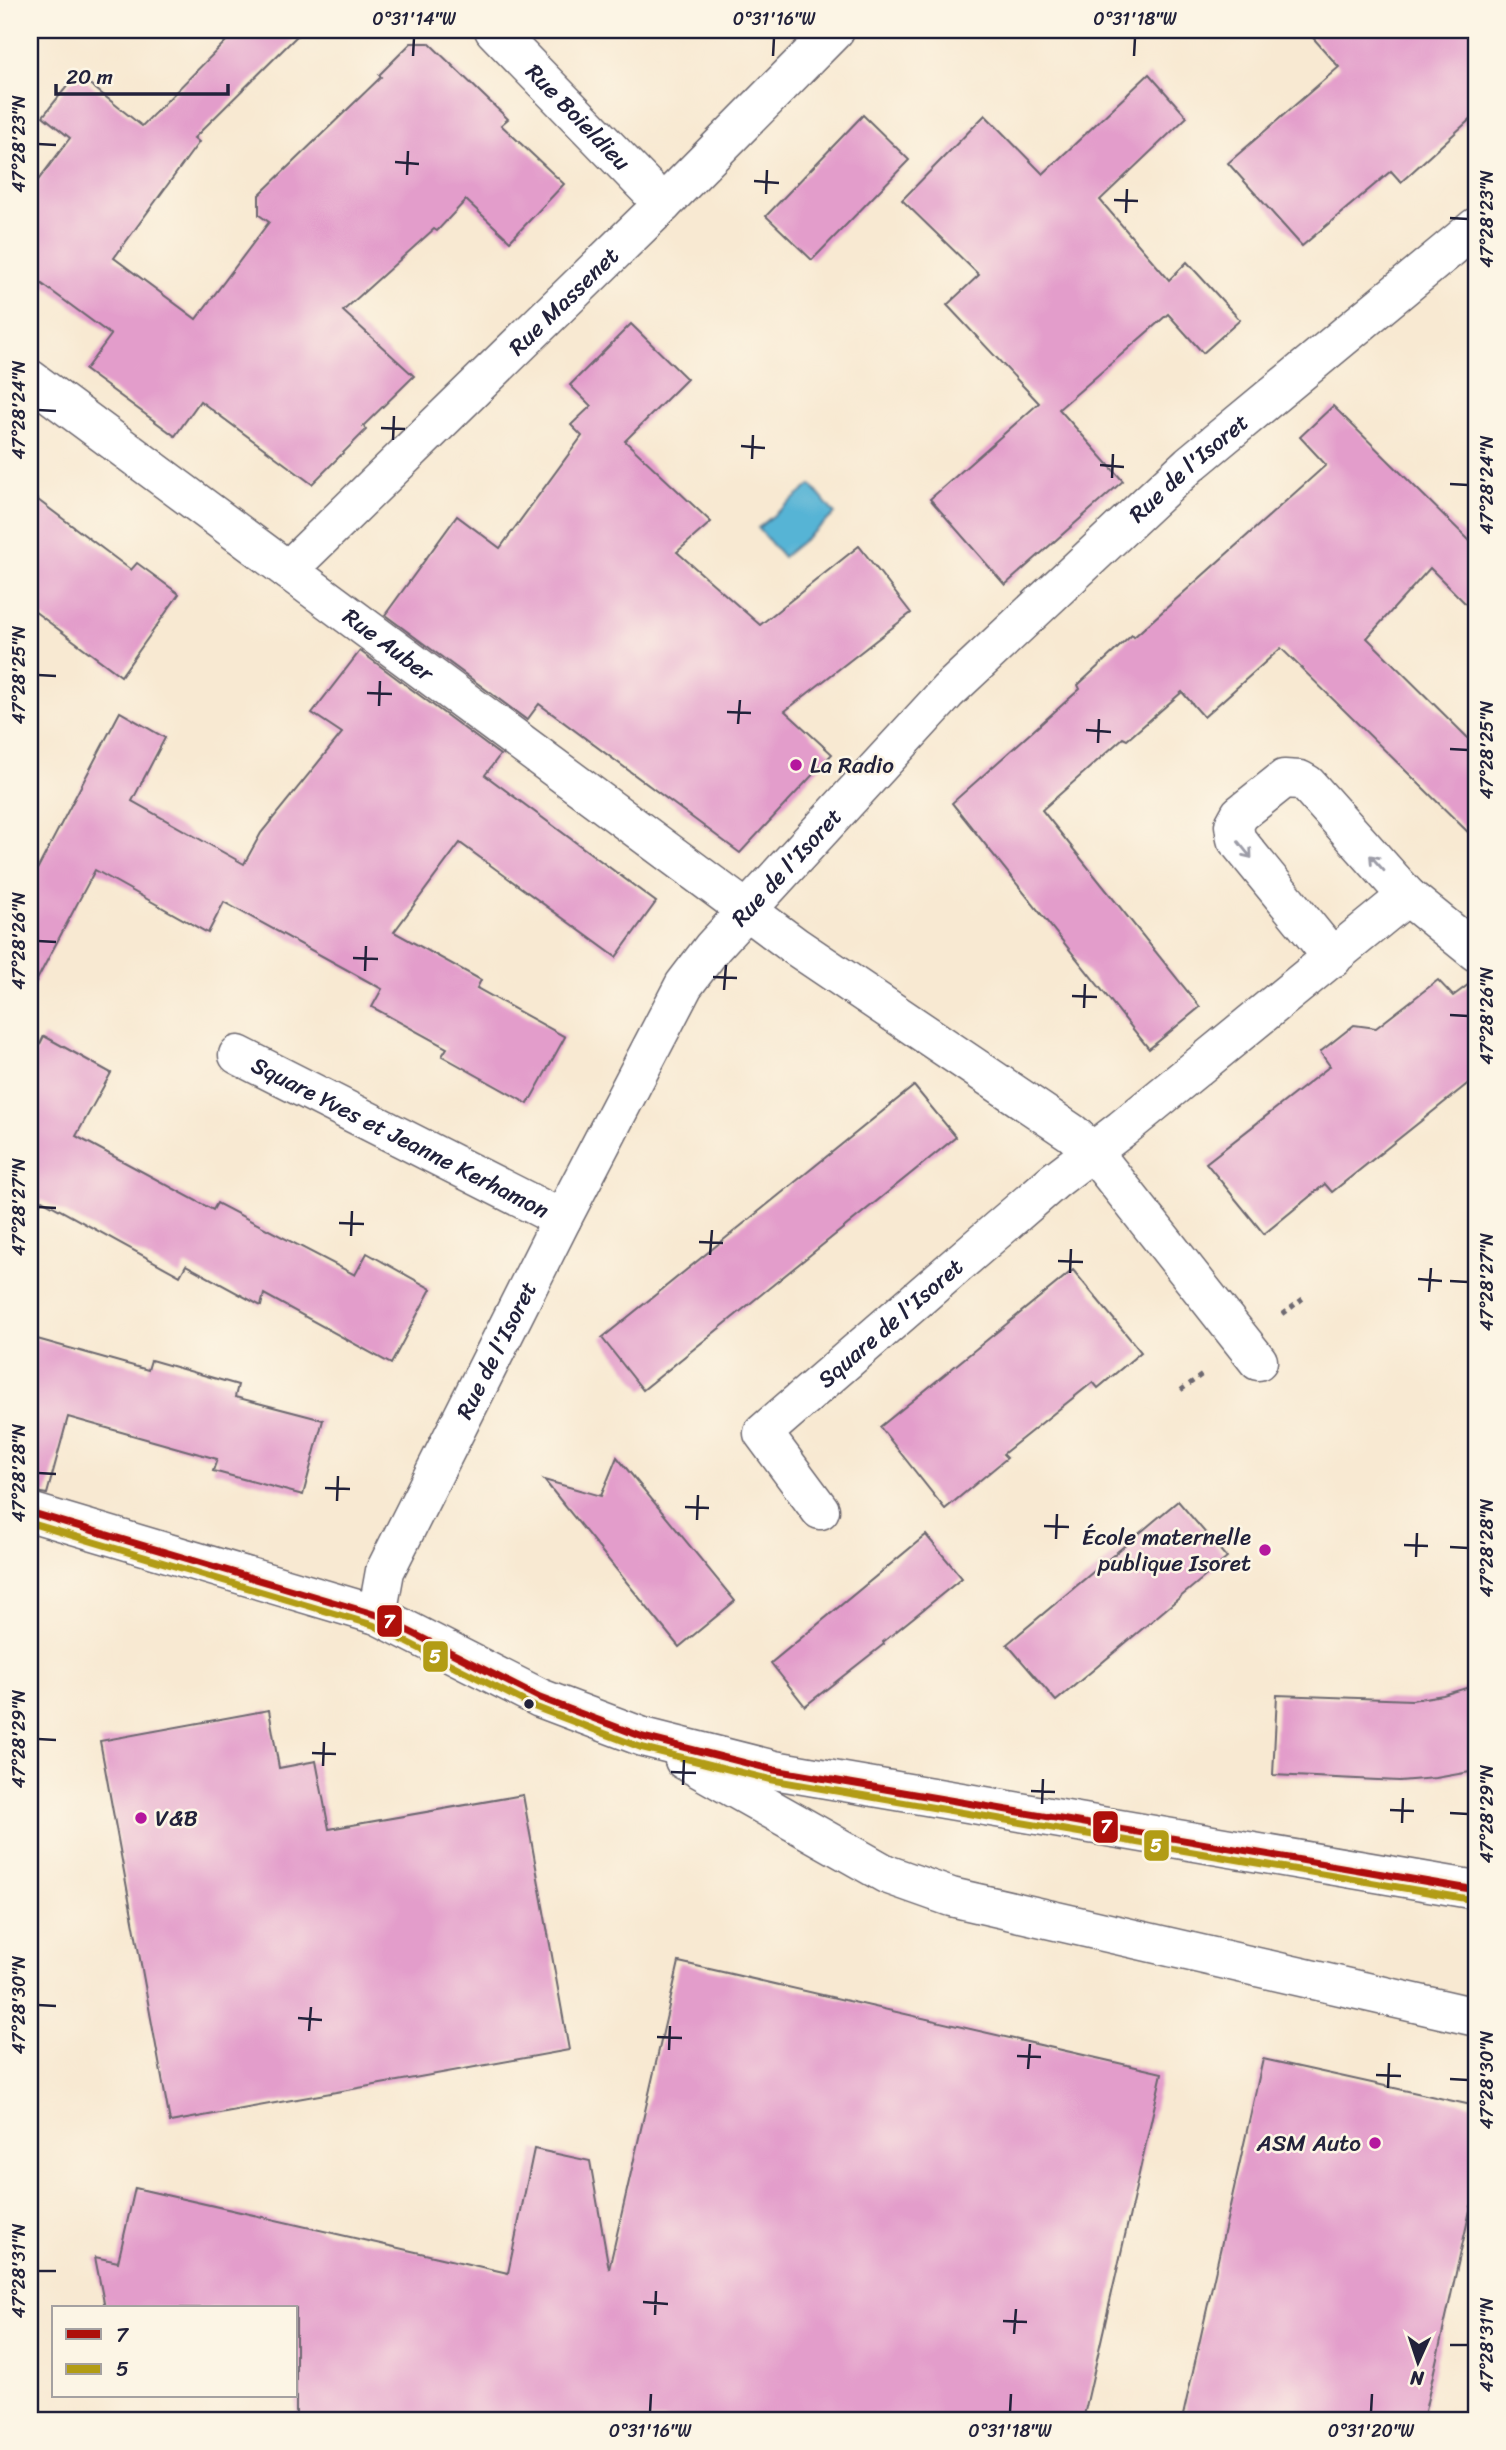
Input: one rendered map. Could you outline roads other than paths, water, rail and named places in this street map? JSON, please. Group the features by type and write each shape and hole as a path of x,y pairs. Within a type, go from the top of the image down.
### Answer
{"street":[{"name":"Rue Boieldieu","path":"494,30 663,204"},
{"name":"Rue Massenet","path":"288,570 663,204 835,30"},
{"name":"Rue de l'Isoret","path":"377,1615 385,1571 562,1219 684,985 713,947 948,691 1190,464 1476,227"},
{"name":"Rue Auber","path":"30,379 748,911"},
{"path":"1333,958 1236,839 1236,820 1276,783 1284,779 1291,778 1307,784 1407,896 1476,952"},
{"name":"Square de l'Isoret","path":"820,1510 763,1433 1054,1181 1407,896"},
{"path":"748,911 795,946 1072,1133 1093,1152 1258,1361"},
{"name":"Square Yves et Jeanne Kerhamon","path":"238,1055 562,1219"},
{"path":"30,1512 377,1615 540,1698 643,1737 774,1769 868,1787 1476,1890"},
{"path":"643,1737 886,1874 951,1898 1476,2017"}],"water":[{"path":"811,485 835,514 783,557 758,528"}],"place":[{"name":"La Radio","path":"796,765"},
{"name":"École maternelle publique Isoret","path":"1265,1550"},
{"name":"V&B","path":"141,1818"},
{"name":"ASM Auto","path":"1375,2143"}]}
